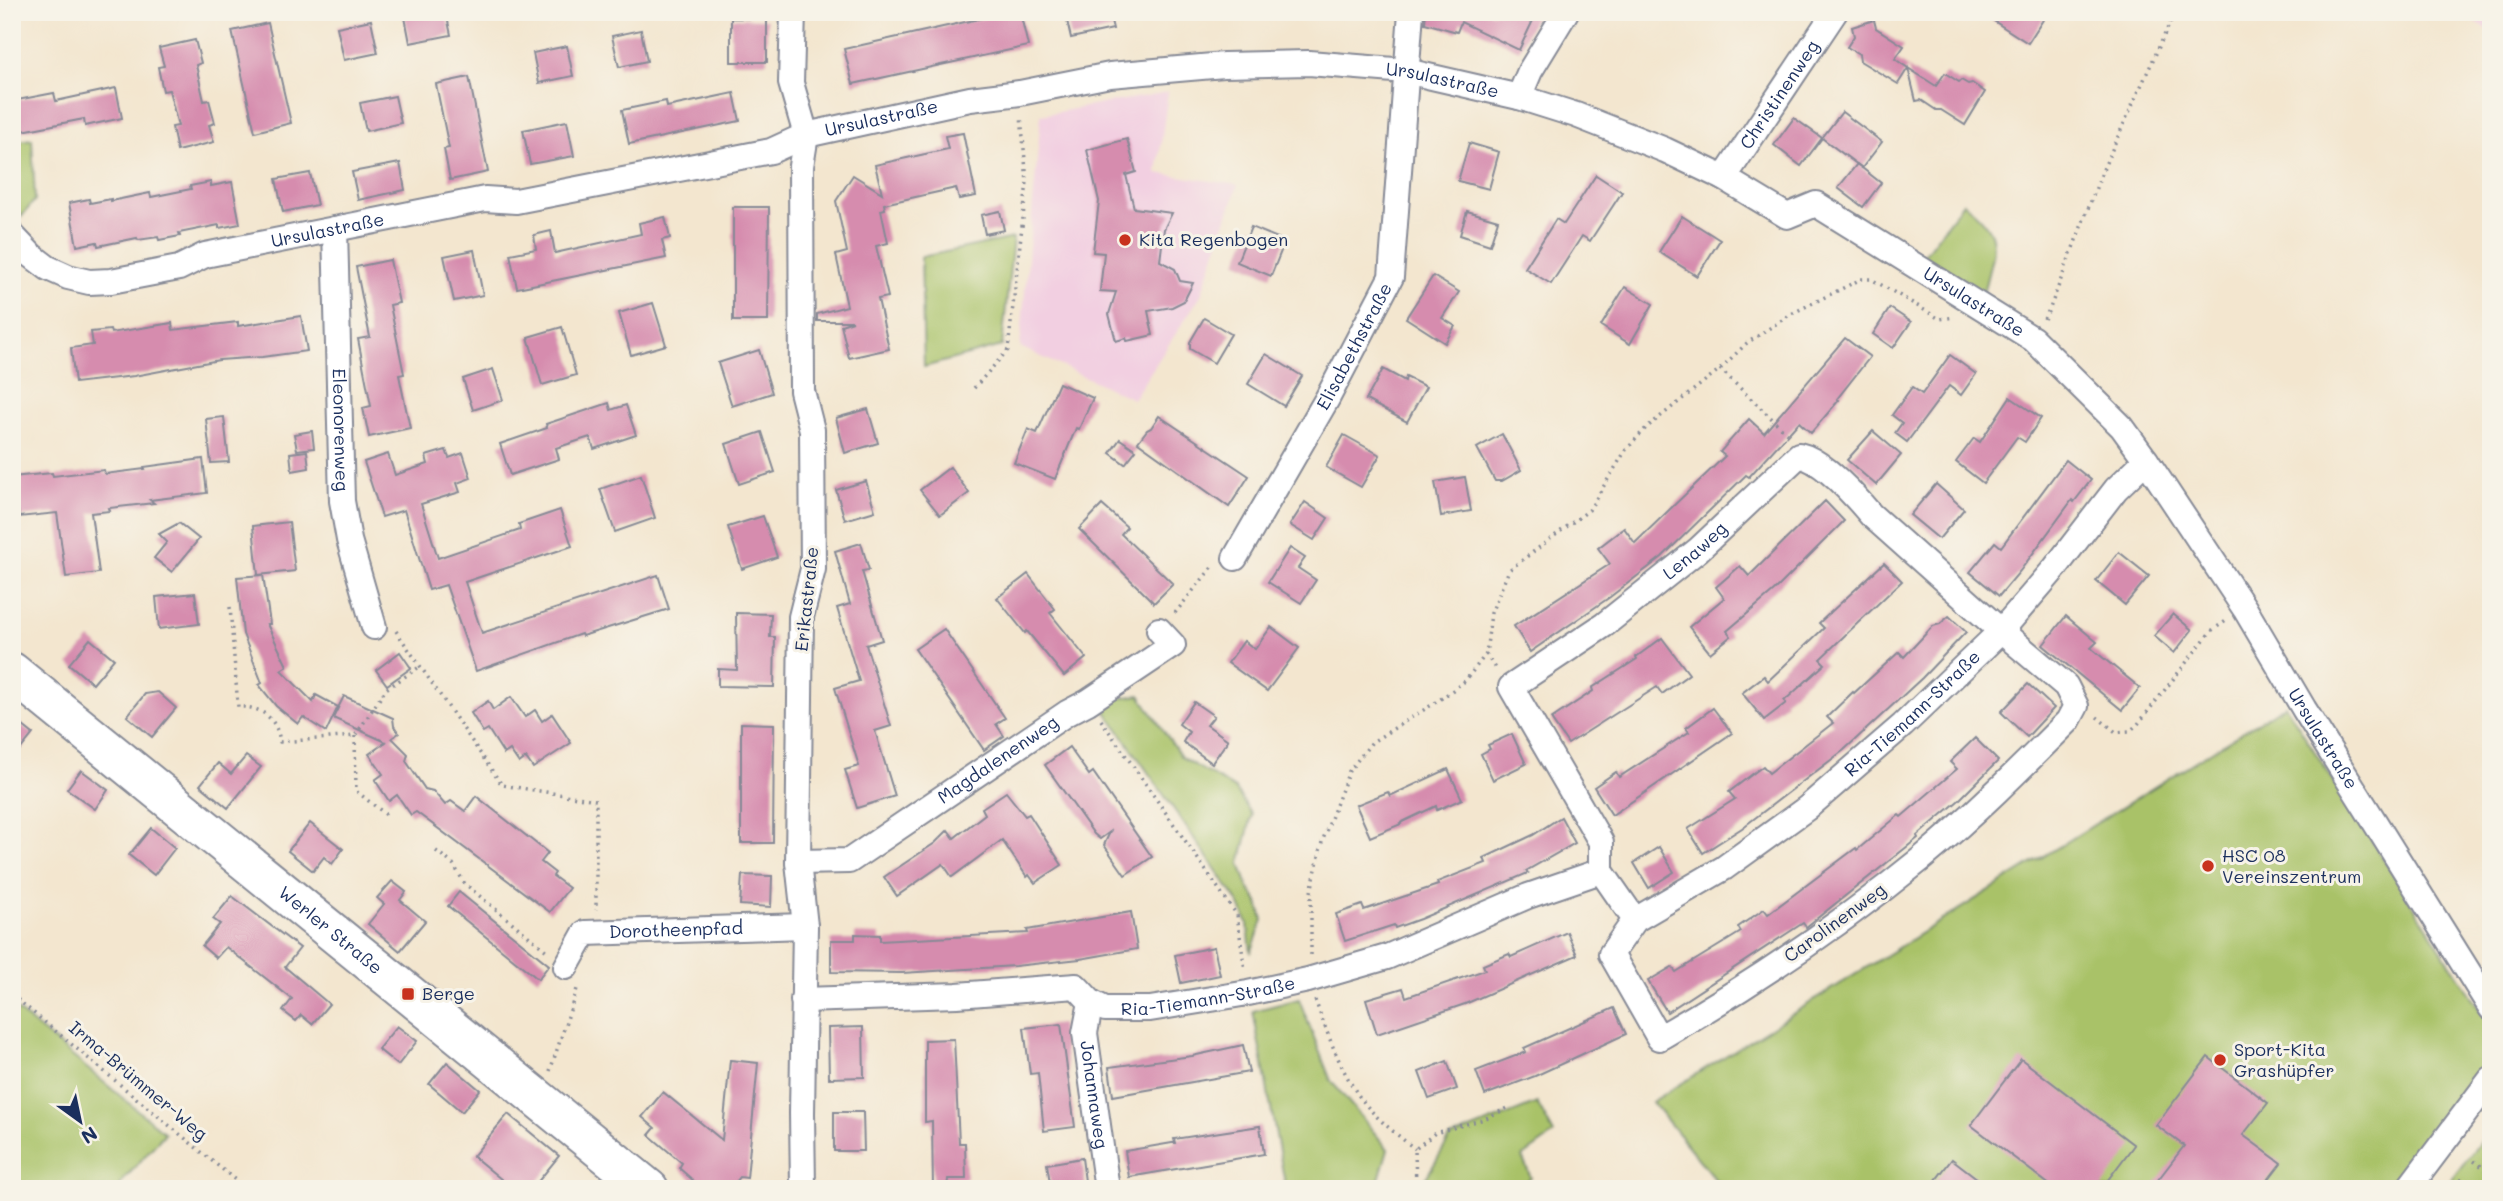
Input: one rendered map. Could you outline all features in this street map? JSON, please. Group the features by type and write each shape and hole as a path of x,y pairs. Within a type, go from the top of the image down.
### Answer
{"main road":[{"name":"Werler Straße","path":"12,672 649,1189"}],"street":[{"name":"Erikastraße","path":"793,12 791,83 806,135 801,166 802,391 813,430 813,569 801,617 798,862 805,926 803,1189"},
{"name":"Elisabethstraße","path":"1235,558 1327,399 1391,277 1411,12"},
{"path":"1519,97 1530,71 1566,12"},
{"name":"Christinenweg","path":"1724,178 1835,12"},
{"name":"Ursulastraße","path":"12,235 48,268 68,277 100,282 179,268 205,255 485,199 516,201 771,151 806,135 970,99 1020,93 1111,75 1224,65 1309,63 1406,71 1519,97 1576,115 1647,143 1724,178 1787,216 1816,204 2033,339 2105,409 2146,460 2245,609 2304,709 2491,1008"},
{"name":"Eleonorenweg","path":"335,229 342,501 349,540 382,625"},
{"path":"1799,455 1811,457 2071,696"},
{"name":"Lenaweg","path":"1635,920 1601,871 1601,842 1511,687 1604,625 1698,550 1799,455"},
{"name":"Ria-Tiemann-Straße","path":"1635,920 1724,868 1807,808 1903,725 2001,631 2055,568 2116,489 2146,460"},
{"name":"Magdalenenweg","path":"798,862 849,860 1173,645 1158,630"},
{"name":"Carolinenweg","path":"1635,920 1611,954 1659,1038 1800,950 1921,859 1991,797 2068,721 2071,696"},
{"name":"Ria-Tiemann-Straße","path":"803,1000 957,995 1076,986 1091,1002 1105,1009 1150,1009 1248,993 1311,979 1387,957 1528,896 1601,871"},
{"name":"Dorotheenpfad","path":"566,967 585,933 805,926"},
{"name":"Johannaweg","path":"1091,1002 1085,1033 1107,1189"},
{"path":"2408,1189 2491,1079"}],"path":[{"path":"2033,339 2050,307 2104,167 2175,12"},
{"path":"974,388 1008,350 1027,182 1020,93"},
{"path":"1415,1149 1386,1126 1359,1096 1331,1044 1311,979 1311,892 1322,842 1349,771 1372,742 1465,681 1486,654 1491,613 1509,570 1589,510 1626,450 1646,428 1720,369 1747,343 1791,314 1861,279 1871,279 1940,319 1958,316 1970,300"},
{"path":"1720,369 1796,442 1799,455"},
{"path":"1158,630 1167,623 1214,564 1235,558"},
{"path":"229,607 238,707 249,707 268,715 275,723 281,742 355,736"},
{"path":"2071,696 2116,732 2130,731 2211,631 2245,609"},
{"path":"382,625 421,666 502,785 596,800 597,933"},
{"path":"388,817 356,791 355,736 386,689 421,666"},
{"path":"1088,702 1237,915 1248,993"},
{"path":"436,851 453,864 465,884 566,967 579,983 541,1100"},
{"name":"Irma-Brümmer-Weg","path":"12,995 246,1189"},
{"path":"1415,1149 1435,1133 1484,1119 1508,1108"},
{"path":"1415,1149 1416,1189"},
{"path":"2474,1161 2491,1173"},
{"path":"2460,1179 2473,1189"}],"shaded area":[{"path":"2453,12 2491,12 2491,31"},
{"name":"Kita Regenbogen","path":"1168,92 1157,173 1238,185 1201,295 1133,399 1020,347 1041,115"}],"green space":[{"path":"32,139 35,200 22,216 12,208 12,142"},
{"path":"1963,203 1986,224 1993,243 1983,294 1923,256"},
{"path":"1013,238 1002,346 924,367 921,257"},
{"path":"1140,695 1181,757 1235,789 1252,815 1240,863 1263,920 1251,953 1248,924 1239,903 1102,706 1112,699"},
{"name":"HSC 08 Vereinszentrum","path":"2285,705 2491,1027 2491,1071 2401,1189 1723,1189 1652,1102"},
{"path":"1299,999 1331,1081 1388,1149 1376,1189 1286,1189 1253,1011"},
{"path":"12,1006 165,1133 121,1183 120,1189 12,1189"},
{"path":"1537,1103 1554,1134 1522,1157 1531,1178 1520,1185 1503,1190 1485,1185 1479,1189 1423,1189 1424,1181 1450,1138"},
{"path":"2491,1128 2491,1189 2444,1189"}],"building":[{"path":"404,12 446,12 451,35 410,43"},
{"path":"1020,12 1028,46 853,84 844,49"},
{"path":"1065,12 1109,12 1113,29 1071,38"},
{"path":"1426,12 1537,12 1519,50 1461,22 1457,32 1425,23"},
{"path":"1980,12 2048,12 2028,43"},
{"path":"731,18 767,19 767,62 731,62"},
{"path":"371,20 378,53 344,60 337,27"},
{"path":"1874,20 1876,28 1904,46 1895,59 1908,68 1898,84 1860,61 1859,54 1847,47 1854,36 1852,27"},
{"path":"268,23 291,123 255,132 232,31"},
{"path":"641,30 647,61 619,67 612,36"},
{"path":"195,40 201,63 196,65 204,101 209,100 215,123 209,125 214,142 177,151 172,127 178,126 169,90 163,91 158,67 164,66 159,48"},
{"path":"567,46 573,76 539,83 533,53"},
{"path":"1908,68 1936,86 1945,73 1959,82 1961,80 1972,83 1985,92 1965,125 1921,100 1916,101"},
{"path":"469,77 488,172 450,180 444,149 449,148 436,84"},
{"path":"116,88 122,118 85,126 84,119 12,133 12,101 54,93 56,101"},
{"path":"734,93 740,121 629,144 622,110 666,101 667,107"},
{"path":"395,96 401,123 366,131 360,103"},
{"path":"1842,112 1882,142 1862,168 1822,138"},
{"path":"1794,118 1822,138 1801,166 1774,145"},
{"path":"567,121 574,156 530,164 523,130"},
{"path":"963,133 976,196 959,199 956,188 884,204 885,209 881,210 888,243 876,246 888,297 878,299 889,349 849,358 841,325 853,321 817,321 817,314 847,306 836,255 847,252 836,201 853,175 882,193 875,165 948,149 945,136"},
{"path":"1127,139 1136,172 1126,175 1134,208 1172,213 1164,229 1160,261 1175,269 1180,281 1193,283 1184,301 1172,307 1148,311 1153,335 1116,341 1109,314 1116,292 1100,291 1104,253 1093,252 1099,201 1087,150"},
{"path":"1469,143 1499,152 1489,189 1458,181"},
{"path":"400,163 405,190 358,200 352,172"},
{"path":"1857,164 1881,183 1863,207 1838,188"},
{"path":"310,173 317,205 283,212 276,179"},
{"path":"1596,175 1622,192 1590,241 1582,236 1551,284 1525,268 1556,219 1564,224"},
{"path":"211,182 211,186 232,182 240,224 219,228 219,225 159,240 158,237 137,238 98,246 97,242 77,246 69,203 89,199 90,203 111,201 150,193 151,197"},
{"path":"733,207 769,207 768,321 733,321"},
{"path":"1000,211 1004,230 985,234 981,215"},
{"path":"1467,211 1498,220 1490,245 1460,235"},
{"path":"1682,216 1720,240 1697,276 1659,252"},
{"path":"665,217 670,238 662,240 666,258 517,288 510,254 536,249 534,235 551,231 555,253 641,234 639,223"},
{"path":"1251,227 1285,241 1271,276 1237,262"},
{"path":"474,250 483,295 454,301 444,256"},
{"path":"390,260 399,303 390,305 404,374 399,375 410,428 369,437 363,408 371,406 358,339 370,337 356,267"},
{"path":"1433,276 1459,292 1442,318 1455,326 1445,343 1406,318"},
{"path":"1625,287 1653,304 1630,344 1601,326"},
{"path":"653,303 666,345 631,355 619,313"},
{"path":"1890,308 1911,322 1893,348 1873,334"},
{"path":"301,316 307,351 219,360 134,376 75,383 71,348 93,345 91,332 110,330 111,333 172,323 173,330 238,322 238,326"},
{"path":"1204,318 1231,334 1214,363 1190,349 1190,342"},
{"path":"562,327 576,375 542,385 528,337"},
{"path":"1845,338 1870,357 1811,433 1799,422 1749,477 1746,475 1662,557 1530,652 1514,626 1610,564 1598,548 1624,528 1635,543 1725,456 1720,452 1749,419 1764,433"},
{"path":"759,350 772,393 732,406 718,363"},
{"path":"1266,354 1302,376 1284,406 1248,384"},
{"path":"1950,355 1976,374 1961,395 1949,386 1907,442 1895,433 1902,423 1892,415 1912,387 1922,394"},
{"path":"493,369 503,400 473,410 463,379"},
{"path":"1383,369 1405,381 1406,377 1426,387 1407,422 1366,400"},
{"path":"1059,383 1093,398 1079,429 1076,428 1055,479 1014,463 1028,429 1037,433"},
{"path":"2010,397 2041,418 2025,442 2017,437 1983,483 1956,462 1974,438 1980,442"},
{"path":"609,403 611,410 626,405 636,435 594,449 590,437 556,448 559,459 510,475 500,444 547,428 546,424"},
{"path":"868,409 878,443 845,453 836,418"},
{"path":"1159,416 1249,476 1229,507 1138,442"},
{"path":"224,417 229,462 211,463 206,419"},
{"path":"312,431 314,448 297,450 294,434"},
{"path":"1873,431 1901,455 1876,485 1847,460"},
{"path":"762,432 775,472 739,484 726,444"},
{"path":"1502,434 1521,470 1502,481 1495,481 1477,448"},
{"path":"1344,435 1380,455 1361,487 1326,467"},
{"path":"1120,439 1136,450 1125,464 1110,453"},
{"path":"446,450 449,458 463,453 471,478 457,483 460,492 421,504 438,558 520,530 519,524 560,510 572,546 465,582 482,633 658,575 669,609 582,636 581,634 476,671 446,585 429,590 404,510 382,517 364,462 388,454 395,475 428,464 426,456"},
{"path":"307,451 309,468 292,471 290,453"},
{"path":"203,459 207,493 150,500 154,503 109,508 110,511 91,513 99,573 66,577 57,513 19,517 18,509 12,510 12,477 52,473 53,476 104,470 105,474"},
{"path":"2066,460 2091,480 2074,502 2072,500 1999,596 1970,572 1995,542 2001,547"},
{"path":"950,467 969,493 940,515 920,490"},
{"path":"641,475 655,518 615,532 600,489"},
{"path":"1465,477 1471,511 1441,516 1435,482"},
{"path":"866,481 875,511 845,520 836,490"},
{"path":"1936,484 1964,509 1939,539 1910,515"},
{"path":"1825,501 1844,521 1774,591 1727,631 1731,636 1710,653 1689,627 1724,598 1716,587 1740,566 1749,576"},
{"path":"1305,502 1328,518 1314,540 1290,525"},
{"path":"1102,505 1127,527 1121,534 1173,584 1154,603 1079,529"},
{"path":"763,516 777,557 742,569 728,527"},
{"path":"289,522 295,571 258,575 253,526"},
{"path":"179,523 199,539 172,572 154,558 167,542 159,534"},
{"path":"861,543 869,570 862,571 882,640 866,645 891,726 875,731 895,796 857,808 845,770 859,766 835,688 859,681 837,608 850,604 835,551"},
{"path":"1290,548 1305,558 1298,568 1316,580 1301,603 1268,582"},
{"path":"2119,552 2149,576 2125,605 2096,581"},
{"path":"1884,563 1902,581 1820,659 1825,664 1784,701 1786,703 1764,720 1742,693 1764,676 1768,681 1824,628 1819,623"},
{"path":"1028,574 1055,609 1050,613 1086,658 1064,676 997,598"},
{"path":"263,575 270,624 267,624 287,666 281,670 313,702 316,695 338,707 326,732 303,717 298,724 276,706 259,685 262,683 243,634 237,577"},
{"path":"195,593 199,624 159,629 156,597"},
{"path":"736,613 771,614 770,637 775,637 774,687 718,686 718,669 737,670"},
{"path":"2173,614 2192,630 2174,653 2154,636"},
{"path":"1949,616 1966,632 1922,678 1844,750 1742,828 1703,853 1688,829 1735,799 1729,792 1763,766 1769,773 1833,723 1827,717 1853,692 1899,652 1904,657 1933,626"},
{"path":"2066,616 2097,642 2091,648 2140,688 2122,710 2043,645"},
{"path":"1271,627 1299,648 1267,691 1228,663 1244,641 1255,649"},
{"path":"944,629 1005,718 996,724 1004,736 984,750 915,649"},
{"path":"1662,638 1689,674 1662,694 1657,687 1568,744 1551,719 1637,659 1636,657"},
{"path":"90,639 114,659 93,684 69,664"},
{"path":"400,652 411,668 387,685 376,670"},
{"path":"2028,684 2054,708 2027,737 2001,712"},
{"path":"158,692 176,708 152,737 127,716 145,694"},
{"path":"344,696 393,718 399,733 392,738 408,754 406,761 425,789 433,791 445,805 451,801 465,811 476,796 548,853 541,862 569,888 550,912 416,812 411,815 397,795 389,801 375,780 383,774 369,754 386,742 333,718"},
{"path":"511,697 525,717 535,710 542,721 552,714 571,743 533,768 526,758 519,763 510,750 504,754 488,729 483,732 471,713 488,701 493,710"},
{"path":"1194,702 1214,716 1207,725 1228,740 1212,763 1183,742 1189,732 1179,724"},
{"path":"1713,708 1732,733 1612,815 1594,787 1616,772 1619,777 1689,732 1686,728"},
{"path":"12,717 33,734 12,760"},
{"path":"741,723 774,724 773,843 741,843"},
{"path":"1512,734 1526,764 1493,780 1481,754 1490,749 1488,745"},
{"path":"1975,738 1998,761 1958,801 1917,836 1918,838 1806,927 1803,923 1667,1012 1648,981 1672,967 1676,972 1741,932 1738,927 1764,909 1768,914 1856,848 1857,850 1957,769 1950,762"},
{"path":"1069,747 1089,775 1093,772 1152,857 1125,875 1104,845 1110,832 1100,839 1094,834 1045,765"},
{"path":"246,756 261,767 228,808 200,785 218,763 231,774"},
{"path":"1448,769 1462,799 1437,810 1436,806 1370,837 1356,805 1388,792 1390,796"},
{"path":"81,770 108,790 95,809 67,789"},
{"path":"1006,792 1025,816 1029,814 1062,865 1035,883 1029,875 1027,877 1002,840 952,877 943,864 897,896 884,877 935,843 948,830 954,838 985,814 982,808"},
{"path":"1561,817 1575,843 1526,871 1528,873 1420,919 1345,941 1336,914 1362,905 1364,910 1438,885 1437,882 1486,863 1484,858 1533,835"},
{"path":"310,823 343,849 332,864 324,857 313,871 288,851"},
{"path":"151,828 175,848 154,875 129,855"},
{"path":"1659,847 1674,872 1649,888 1634,863"},
{"path":"742,875 772,876 771,907 740,905"},
{"path":"392,881 406,892 400,900 425,921 400,951 368,924 384,904 377,898"},
{"path":"459,892 549,965 538,979 448,906"},
{"path":"232,896 300,948 285,967 329,1004 312,1024 301,1015 296,1021 283,1011 292,999 226,947 216,958 202,946 220,924 213,919"},
{"path":"1131,912 1137,949 1015,966 902,973 831,972 831,940 855,940 855,934 880,935 880,941 1028,933 1027,930"},
{"path":"1567,932 1577,955 1465,1004 1377,1034 1366,999 1403,988 1406,997 1485,970 1483,965 1509,954 1511,957"},
{"path":"1214,947 1220,975 1181,983 1175,955"},
{"path":"1614,1008 1626,1034 1535,1076 1485,1095 1476,1071 1526,1052 1524,1048"},
{"path":"1061,1024 1075,1127 1044,1131 1038,1073 1030,1074 1024,1028"},
{"path":"397,1026 417,1041 398,1065 378,1049"},
{"path":"863,1027 864,1077 829,1078 828,1028"},
{"path":"954,1039 959,1143 965,1143 966,1179 948,1179 947,1189 933,1189 932,1121 925,1122 925,1040"},
{"path":"1243,1045 1249,1072 1113,1096 1109,1067 1192,1056"},
{"path":"2208,1057 2268,1103 2243,1135 2281,1163 2261,1189 2151,1189 2184,1146 2156,1125"},
{"path":"2021,1059 2134,1145 2101,1189 2055,1189 1971,1125"},
{"path":"730,1060 758,1063 747,1178 740,1177 730,1189 703,1189 679,1168 682,1163 649,1135 655,1128 642,1117 663,1092 722,1140"},
{"path":"1447,1061 1457,1089 1429,1099 1419,1072"},
{"path":"447,1062 480,1090 462,1112 429,1084"},
{"path":"834,1112 863,1112 864,1151 834,1151"},
{"path":"508,1114 559,1156 532,1189 513,1189 473,1156"},
{"path":"1260,1126 1264,1154 1129,1177 1125,1151 1175,1143 1174,1139"},
{"path":"1082,1158 1086,1189 1051,1189 1047,1164"},
{"path":"1952,1159 1991,1189 1929,1189"}],"place":[{"name":"Kita Regenbogen","path":"1125,240"},
{"name":"HSC 08 Vereinszentrum","path":"2208,866"},
{"name":"Berge","path":"408,994"},
{"name":"Sport-Kita Grashüpfer","path":"2220,1060"}]}
